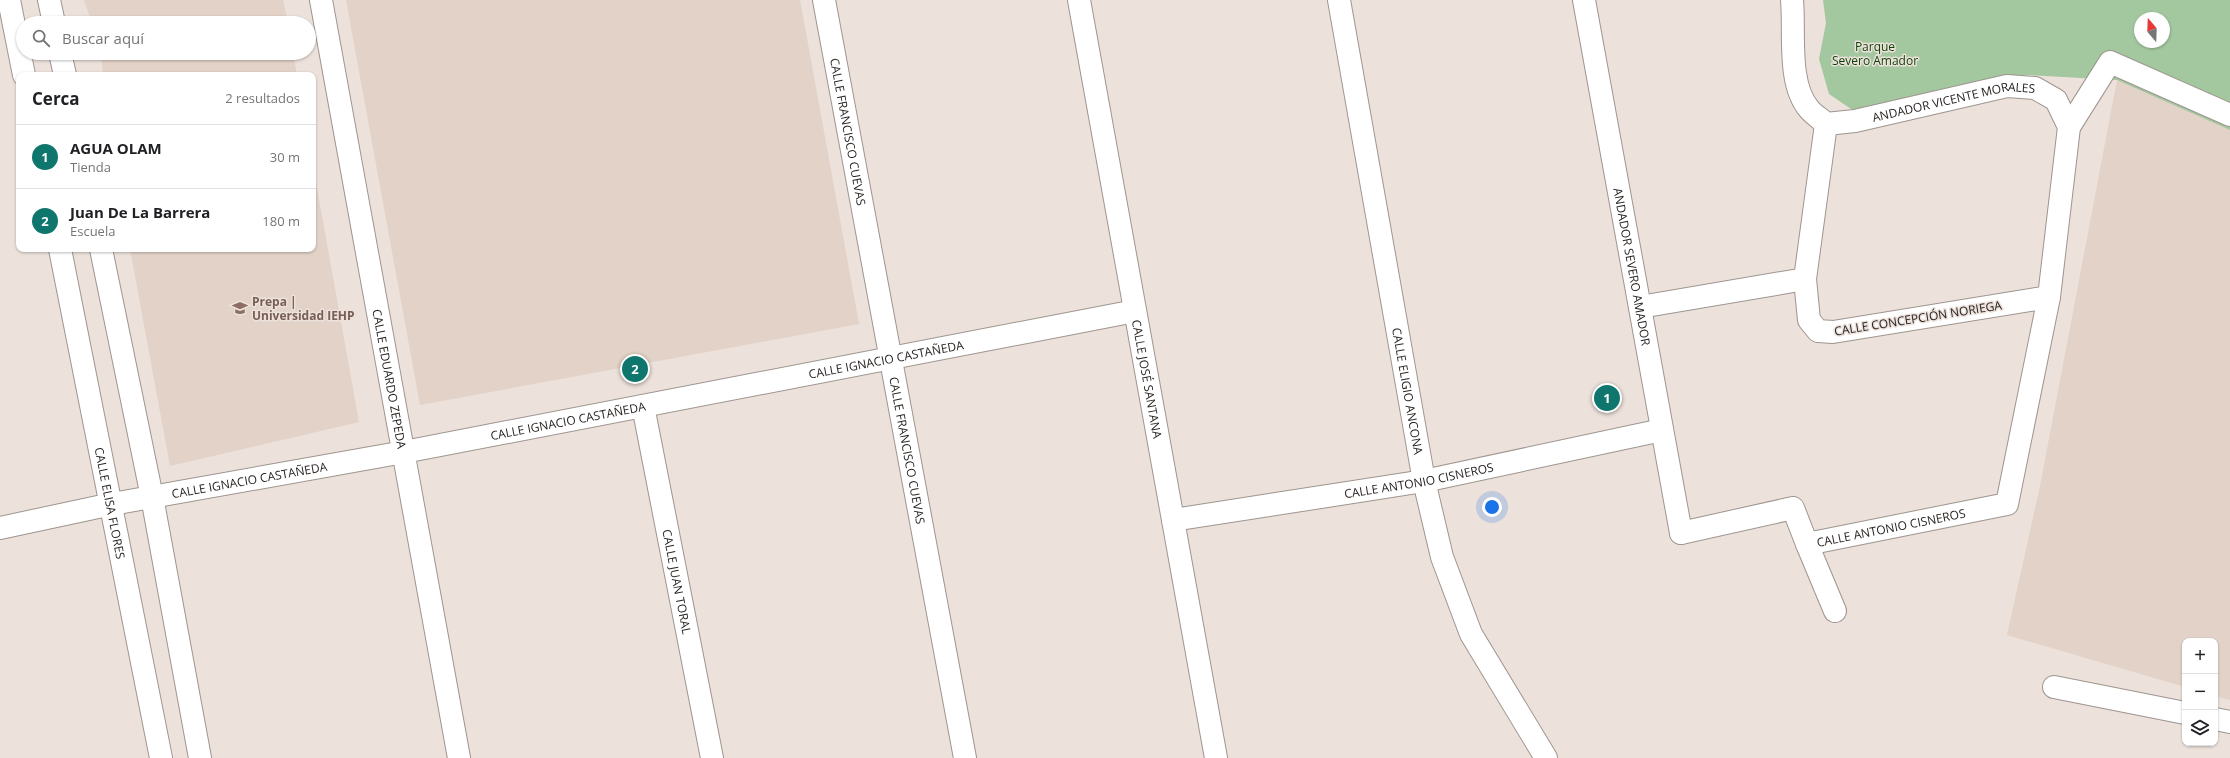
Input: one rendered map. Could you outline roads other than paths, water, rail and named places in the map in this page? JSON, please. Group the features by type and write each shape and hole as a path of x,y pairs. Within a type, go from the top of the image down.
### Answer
{"street":[{"path":"9,0 16,35"},
{"path":"49,0 52,16"},
{"name":"CALLE EDUARDO ZEPEDA","path":"321,0 459,758"},
{"name":"CALLE FRANCISCO CUEVAS","path":"824,0 965,758"},
{"name":"CALLE JOSÉ SANTANA","path":"1079,0 1216,758"},
{"name":"CALLE ELIGIO ANCONA","path":"1339,0 1424,482 1442,557 1471,634 1546,758"},
{"name":"ANDADOR SEVERO AMADOR","path":"1584,0 1681,533"},
{"path":"1792,0 1794,66 1799,89 1809,109 1826,124"},
{"path":"21,60 23,72"},
{"path":"62,60 64,72"},
{"path":"2049,297 2069,127 2110,62 2230,115"},
{"name":"ANDADOR VICENTE MORALES","path":"1826,124 1855,121 2007,86 2035,88 2056,100 2069,127"},
{"name":"CALLE CONCEPCIÓN NORIEGA","path":"1826,124 1805,279 1809,320 1818,331 1833,332 2049,297"},
{"name":"CALLE ELISA FLORES","path":"61,252 112,504 161,758"},
{"path":"102,252 152,497 200,758"},
{"path":"1640,307 1805,279"},
{"name":"CALLE ANTONIO CISNEROS","path":"1681,533 1793,508 1808,544 2007,504 2049,297"},
{"name":"CALLE IGNACIO CASTAÑEDA","path":"0,528 112,504 404,452 1135,311"},
{"name":"CALLE JUAN TORAL","path":"643,406 712,758"},
{"name":"CALLE ANTONIO CISNEROS","path":"1173,520 1424,482 1662,430"},
{"path":"1808,544 1835,611"},
{"path":"2054,687 2182,712"},
{"path":"2218,720 2230,722"}],"place":[{"name":"Prepa | Universidad IEHP","path":"240,308"},
{"name":"Juan De La Barrera","path":"635,369"},
{"name":"AGUA OLAM","path":"1607,398"}],"park label":[{"name":"Parque Severo Amador","path":"1875,53"}]}
